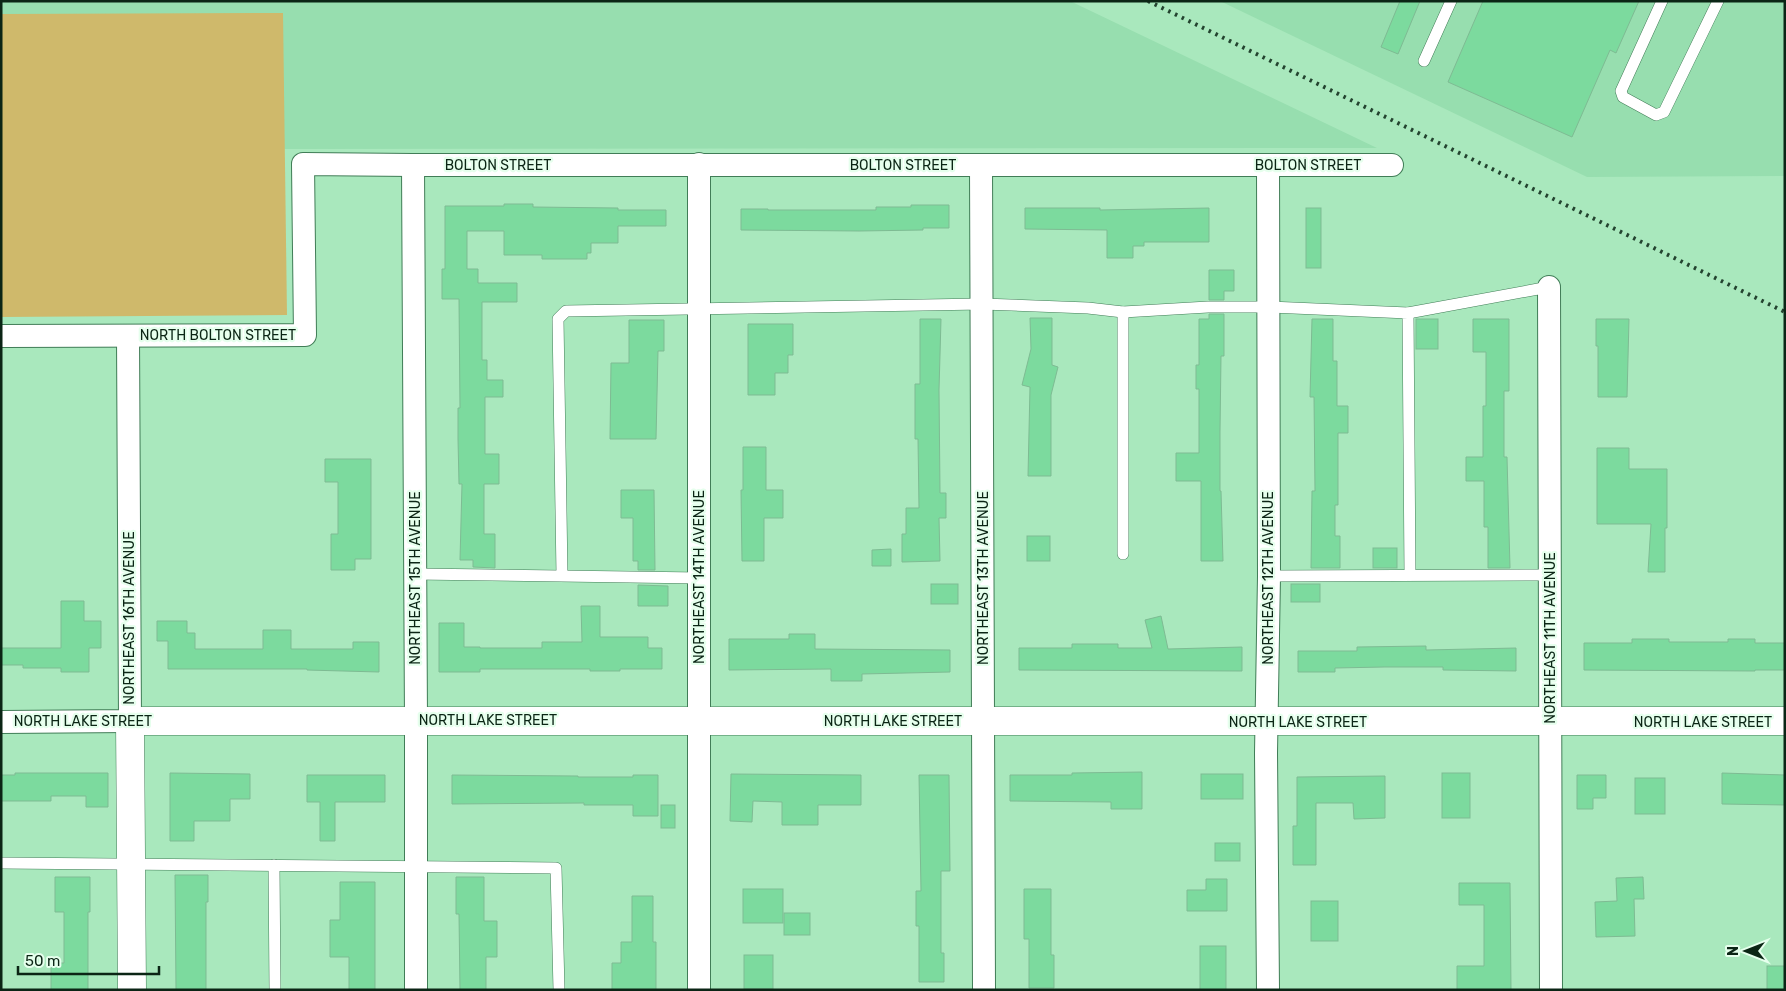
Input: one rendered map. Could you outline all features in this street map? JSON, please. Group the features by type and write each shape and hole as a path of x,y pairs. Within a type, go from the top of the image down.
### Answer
{"street":[{"name":"NORTH BOLTON STREET","path":"1,336 305,335 303,164 413,166"},
{"name":"BOLTON STREET","path":"413,166 699,164 1392,166"},
{"name":"NORTHEAST 14TH AVENUE","path":"699,164 699,990"},
{"name":"NORTHEAST 15TH AVENUE","path":"413,166 416,990"},
{"name":"NORTHEAST 13TH AVENUE","path":"981,166 984,990"},
{"name":"NORTHEAST 12TH AVENUE","path":"1268,166 1268,990"},
{"name":"NORTHEAST 11TH AVENUE","path":"1549,286 1551,990"},
{"name":"NORTHEAST 16TH AVENUE","path":"128,336 132,990"},
{"name":"NORTH LAKE STREET","path":"1,722 416,720 1785,722"}],"lane":[{"path":"1424,61 1451,1"},
{"path":"1662,1 1621,91 1623,97 1656,115 1664,112 1718,1"},
{"path":"562,575 558,319 566,311 982,304 1088,308 1123,312 1208,307 1268,307 1408,313 1549,286"},
{"path":"1123,312 1123,554"},
{"path":"1408,313 1410,575"},
{"path":"415,574 699,578"},
{"path":"1269,576 1550,574"},
{"path":"1,863 416,865 556,868 559,990"},
{"path":"274,865 275,990"}],"shaded area":[{"path":"1,1 1070,1 1377,148 1,151"},
{"path":"1220,1 1785,1 1785,176 1587,177"},
{"path":"283,13 287,315 1,317 1,14"}],"building":[{"path":"1400,1 1420,1 1398,54 1381,47"},
{"path":"1483,1 1639,1 1616,53 1610,50 1572,137 1448,82"},
{"path":"504,204 533,204 533,207 666,210 666,226 618,226 618,243 591,243 591,253 587,253 587,259 542,259 542,255 504,255 504,231 467,231 467,269 478,269 478,283 517,283 517,302 482,302 482,360 487,360 487,380 503,380 503,397 485,397 485,454 499,454 499,484 484,484 484,534 495,534 495,568 473,567 473,560 460,560 462,484 459,484 458,439 458,408 460,408 459,299 442,299 442,269 445,269 445,206 504,206"},
{"path":"911,205 949,205 949,228 859,231 741,230 741,209 876,210 876,207 911,207"},
{"path":"1025,208 1100,208 1100,210 1209,208 1209,242 1144,242 1144,246 1133,246 1133,258 1107,258 1107,230 1025,229"},
{"path":"1306,208 1321,208 1321,268 1306,268"},
{"path":"1209,270 1234,270 1234,291 1224,291 1224,300 1209,300"},
{"path":"1209,314 1224,314 1224,356 1221,356 1220,431 1223,561 1201,561 1201,481 1176,481 1176,453 1199,453 1199,389 1196,389 1196,365 1199,365 1199,319 1209,319"},
{"path":"1030,318 1052,318 1052,365 1058,367 1051,395 1051,476 1028,476 1030,387 1022,385 1031,349"},
{"path":"920,319 941,319 939,390 940,493 946,493 946,518 939,518 940,561 902,562 902,534 906,534 906,508 919,508 918,439 915,439 915,384 920,384"},
{"path":"1312,319 1333,319 1333,361 1337,361 1337,406 1348,406 1348,433 1338,433 1338,505 1335,505 1335,536 1340,536 1340,568 1311,568 1312,491 1315,491 1314,397 1310,397"},
{"path":"1416,319 1438,319 1438,349 1416,349"},
{"path":"1473,319 1509,319 1509,391 1504,391 1504,457 1507,457 1510,568 1488,568 1488,527 1484,527 1484,481 1466,481 1466,457 1483,457 1483,406 1486,406 1486,352 1473,352"},
{"path":"1596,319 1629,319 1627,397 1598,397"},
{"path":"629,320 664,320 664,351 658,351 656,439 610,439 611,363 629,363"},
{"path":"748,324 793,324 793,355 788,355 788,373 775,373 775,395 748,395"},
{"path":"743,447 766,447 766,490 783,490 783,518 764,518 764,561 742,561 741,490 743,490"},
{"path":"1597,448 1629,448 1629,469 1667,469 1665,572 1648,572 1651,524 1597,524"},
{"path":"325,459 371,459 371,559 355,559 355,570 331,570 331,534 338,534 338,482 325,482"},
{"path":"621,490 654,490 655,570 638,570 638,561 633,561 633,518 621,518"},
{"path":"1027,536 1050,536 1050,561 1027,561"},
{"path":"1373,548 1397,548 1397,568 1373,568"},
{"path":"891,549 891,566 872,566 872,550"},
{"path":"931,584 958,584 958,604 931,604"},
{"path":"1291,584 1320,584 1320,602 1291,602"},
{"path":"638,585 668,586 668,606 638,606"},
{"path":"61,601 84,601 84,621 101,621 101,648 89,648 89,672 61,672 61,668 23,668 23,665 1,665 1,648 61,648"},
{"path":"581,606 600,606 600,637 648,637 648,648 662,648 662,669 590,671 590,669 480,669 480,672 439,672 439,623 464,623 464,647 542,648 542,642 582,642"},
{"path":"1161,616 1168,649 1242,647 1242,671 1019,670 1019,648 1072,648 1072,644 1118,644 1118,648 1152,648 1145,620"},
{"path":"157,621 187,621 187,633 195,633 195,649 263,649 263,630 291,630 291,649 353,649 353,642 379,642 379,672 307,669 168,669 168,641 157,641"},
{"path":"789,634 815,634 815,649 950,650 950,672 862,674 862,681 831,681 831,669 729,670 729,639 789,639"},
{"path":"1632,639 1669,639 1669,642 1728,642 1728,639 1755,639 1755,643 1785,643 1785,670 1584,670 1584,643 1632,643"},
{"path":"1426,646 1426,650 1516,648 1516,671 1443,670 1443,667 1384,667 1335,668 1335,672 1298,672 1298,651 1357,651 1357,647"},
{"path":"1142,772 1142,809 1111,809 1111,802 1010,801 1010,775"},
{"path":"15,773 108,773 108,807 86,807 86,796 51,796 51,801 1,801 1,775 15,775"},
{"path":"170,773 250,774 250,799 230,799 230,821 194,821 194,841 170,841"},
{"path":"1442,773 1470,773 1470,818 1442,818"},
{"path":"1722,773 1785,775 1785,805 1722,804"},
{"path":"731,774 861,775 861,805 818,805 818,825 782,825 782,802 753,801 752,822 730,821"},
{"path":"1201,774 1243,774 1243,799 1201,799"},
{"path":"307,775 385,775 385,802 335,802 335,841 320,841 320,802 307,802"},
{"path":"452,775 633,777 633,775 658,775 658,816 633,816 633,805 584,805 584,803 452,804"},
{"path":"919,775 949,775 950,871 941,871 941,953 944,953 944,982 919,982 919,926 916,926 916,891 921,891"},
{"path":"1577,775 1606,775 1606,798 1593,798 1593,809 1577,809"},
{"path":"1385,776 1385,818 1354,819 1353,803 1316,803 1316,865 1293,865 1293,826 1297,826 1297,777"},
{"path":"1635,778 1665,778 1665,814 1635,814"},
{"path":"661,805 675,805 675,828 661,828"},
{"path":"1215,843 1240,843 1240,861 1215,861"},
{"path":"175,875 208,875 208,902 206,902 206,990 176,990"},
{"path":"55,877 90,877 88,990 51,990 51,963 64,963 64,912 55,912"},
{"path":"456,877 484,877 484,921 497,921 497,957 486,957 486,990 460,990 459,914 456,914"},
{"path":"1643,877 1644,899 1634,899 1635,936 1596,937 1595,902 1617,901 1616,878"},
{"path":"1206,879 1227,879 1227,911 1187,911 1187,890 1206,890"},
{"path":"340,882 375,882 375,990 349,990 349,957 330,957 330,920 340,920"},
{"path":"1459,883 1510,883 1511,990 1457,990 1457,966 1484,966 1484,905 1459,905"},
{"path":"743,889 783,889 783,923 743,923"},
{"path":"1024,889 1051,889 1051,955 1054,955 1054,988 1029,988 1029,939 1024,939"},
{"path":"632,896 653,896 653,942 656,942 656,990 612,990 612,963 621,963 621,942 632,942"},
{"path":"1311,901 1338,901 1338,941 1311,941"},
{"path":"784,913 810,913 810,935 784,935"},
{"path":"1200,946 1226,946 1226,990 1200,990"},
{"path":"744,955 773,955 773,989 744,989"},
{"path":"1767,966 1785,966 1785,990 1767,990"}],"railway":[{"path":"1148,1 1785,312"}]}
